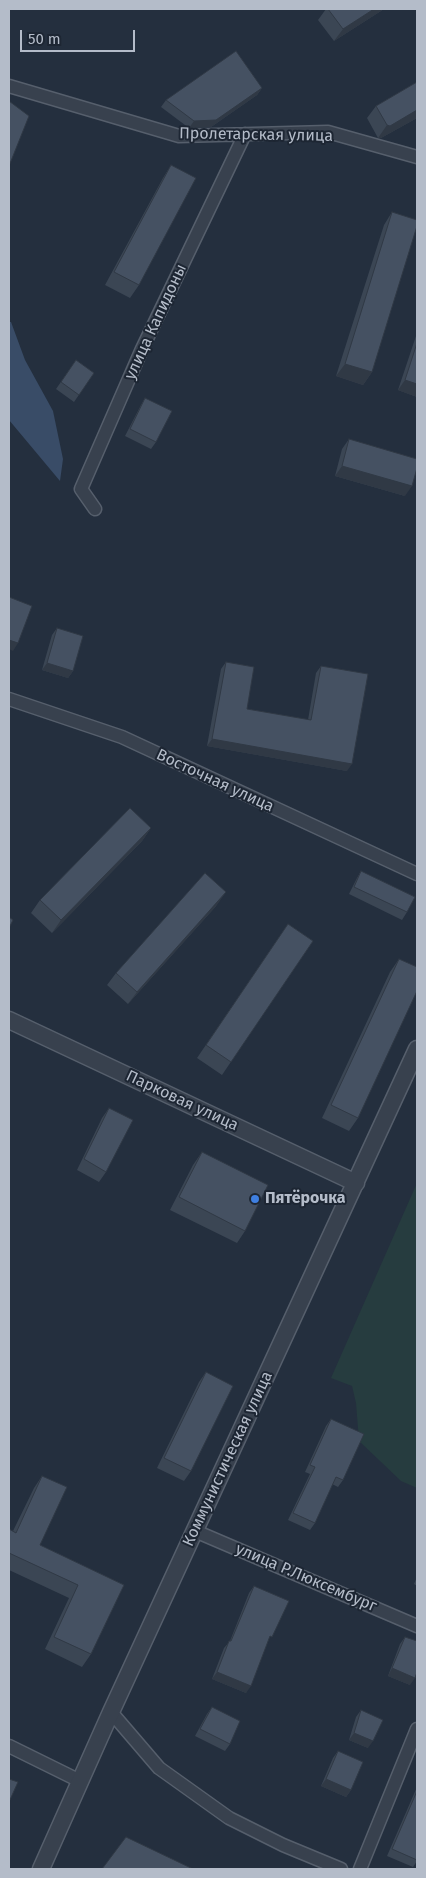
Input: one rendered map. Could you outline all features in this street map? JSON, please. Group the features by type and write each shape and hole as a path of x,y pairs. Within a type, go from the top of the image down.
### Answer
{"street":[{"name":"Пролетарская улица","path":"9,86 179,136 328,132 417,157"},
{"name":"улица Капидоны","path":"95,509 81,489 142,348 245,134"},
{"name":"Восточная улица","path":"9,699 122,737 417,874"},
{"name":"Парковая улица","path":"9,1020 356,1183"},
{"name":"Коммунистическая улица","path":"41,1869 111,1712 417,1049"},
{"name":"улица Р.Люксембург","path":"195,1531 417,1626"},
{"path":"111,1712 159,1768 229,1818 283,1845 342,1869"},
{"path":"360,1869 417,1729"},
{"path":"9,1746 80,1781"}],"green space":[{"path":"417,1183 417,1488 401,1481 359,1441 356,1403 352,1386 331,1378"}],"water":[{"path":"9,322 11,322 25,360 53,411 63,459 60,481 9,420"}],"building":[{"path":"328,9 374,9 343,29"},
{"path":"236,51 262,88 216,120 194,121 166,100"},
{"path":"417,82 417,110 390,126 387,125 376,106"},
{"path":"9,101 29,116 9,166"},
{"path":"171,165 196,178 139,285 114,272"},
{"path":"392,212 417,220 417,226 372,372 345,364"},
{"path":"417,343 417,384 405,380"},
{"path":"76,360 94,373 79,395 61,382"},
{"path":"145,398 172,411 156,442 130,429"},
{"path":"349,439 417,459 417,468 412,486 342,466"},
{"path":"9,597 32,606 18,643 9,640"},
{"path":"57,628 83,636 73,671 47,663"},
{"path":"226,662 254,667 247,709 311,720 321,666 368,674 352,764 212,739"},
{"path":"130,808 151,828 61,920 40,900"},
{"path":"361,871 415,897 407,912 354,887"},
{"path":"205,873 226,892 137,992 116,973"},
{"path":"9,917 13,920 9,928"},
{"path":"288,924 313,941 231,1062 206,1045"},
{"path":"399,959 417,967 417,991 358,1118 331,1105"},
{"path":"109,1108 133,1120 106,1172 84,1159"},
{"path":"202,1152 268,1185 245,1231 179,1197"},
{"path":"206,1372 233,1386 191,1471 164,1458"},
{"path":"331,1419 364,1434 343,1480 336,1477 315,1523 293,1513 315,1467 310,1465"},
{"path":"42,1476 67,1487 40,1545 124,1585 91,1654 54,1637 78,1585 9,1553 9,1529 16,1533"},
{"path":"254,1586 289,1601 272,1637 270,1636 251,1686 217,1672"},
{"path":"405,1637 417,1641 417,1672 415,1678 392,1668"},
{"path":"212,1707 240,1721 230,1744 200,1729"},
{"path":"361,1710 383,1720 373,1741 354,1733"},
{"path":"338,1751 363,1762 351,1790 326,1779"},
{"path":"9,1779 18,1782 9,1802"},
{"path":"417,1791 417,1860 392,1849"},
{"path":"126,1837 193,1869 102,1869"}],"place":[{"name":"Пятёрочка","path":"255,1199"}]}
